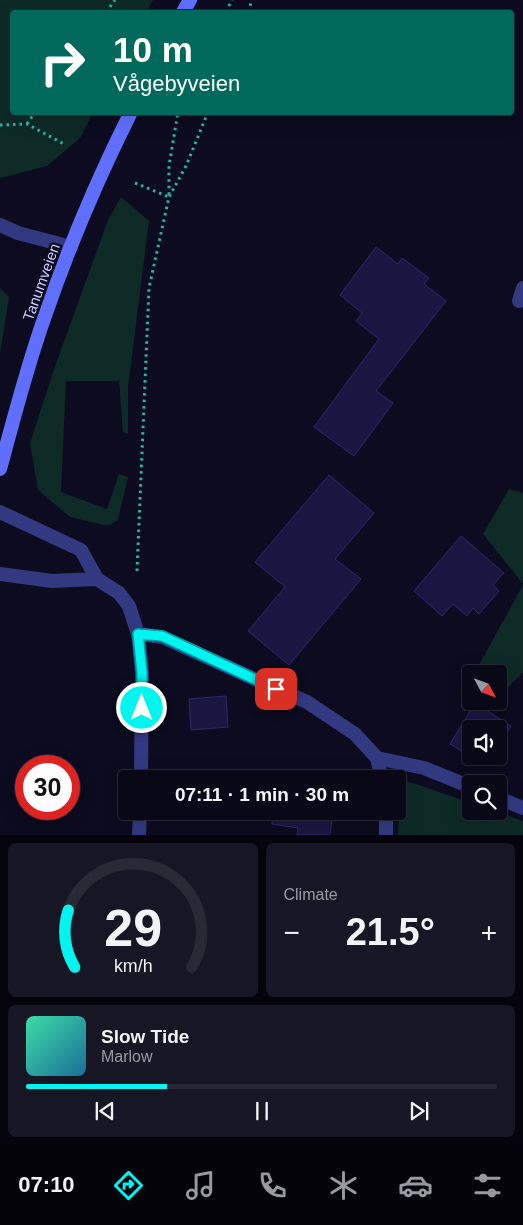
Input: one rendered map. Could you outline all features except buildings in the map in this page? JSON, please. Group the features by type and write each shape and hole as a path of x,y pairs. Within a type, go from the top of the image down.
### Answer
{"main road":[{"name":"Tanumveien","path":"0,470 44,318 71,247 113,148 130,115"}],"street":[{"path":"0,225 18,233 71,247"},
{"path":"0,512 81,550 97,579 119,594 129,606 138,634 142,673 141,770"},
{"path":"0,574 52,581 97,579"},
{"path":"138,634 162,636 307,702 355,734 377,758 380,770"},
{"path":"377,758 424,768 462,783"},
{"path":"507,801 523,808"},
{"path":"139,835 140,820"},
{"path":"386,820 386,835"}],"path":[{"path":"27,124 33,115"},
{"path":"119,594 137,570 149,288 169,197 169,166 178,115"},
{"path":"169,197 186,166 207,115"},
{"path":"0,125 27,124 64,144"},
{"path":"135,183 169,197"}],"green space":[{"path":"0,0 153,0 148,10 10,10 10,115 92,115 80,138 47,166 0,178"},
{"path":"121,197 149,221 128,387 128,434 123,432 119,381 66,381 61,492 107,509 119,474 128,477 118,520 108,526 70,517 38,490 30,443 53,372 108,220"},
{"path":"0,288 9,297 0,354"},
{"path":"509,489 523,493 523,584 483,534"},
{"path":"523,585 523,672 508,687 508,665 479,665"},
{"path":"406,781 462,800 462,820 507,820 507,815 523,821 523,835 398,835 399,820 406,820"}],"route":[{"path":"142,708 142,673 138,634 162,636 276,689"}]}
